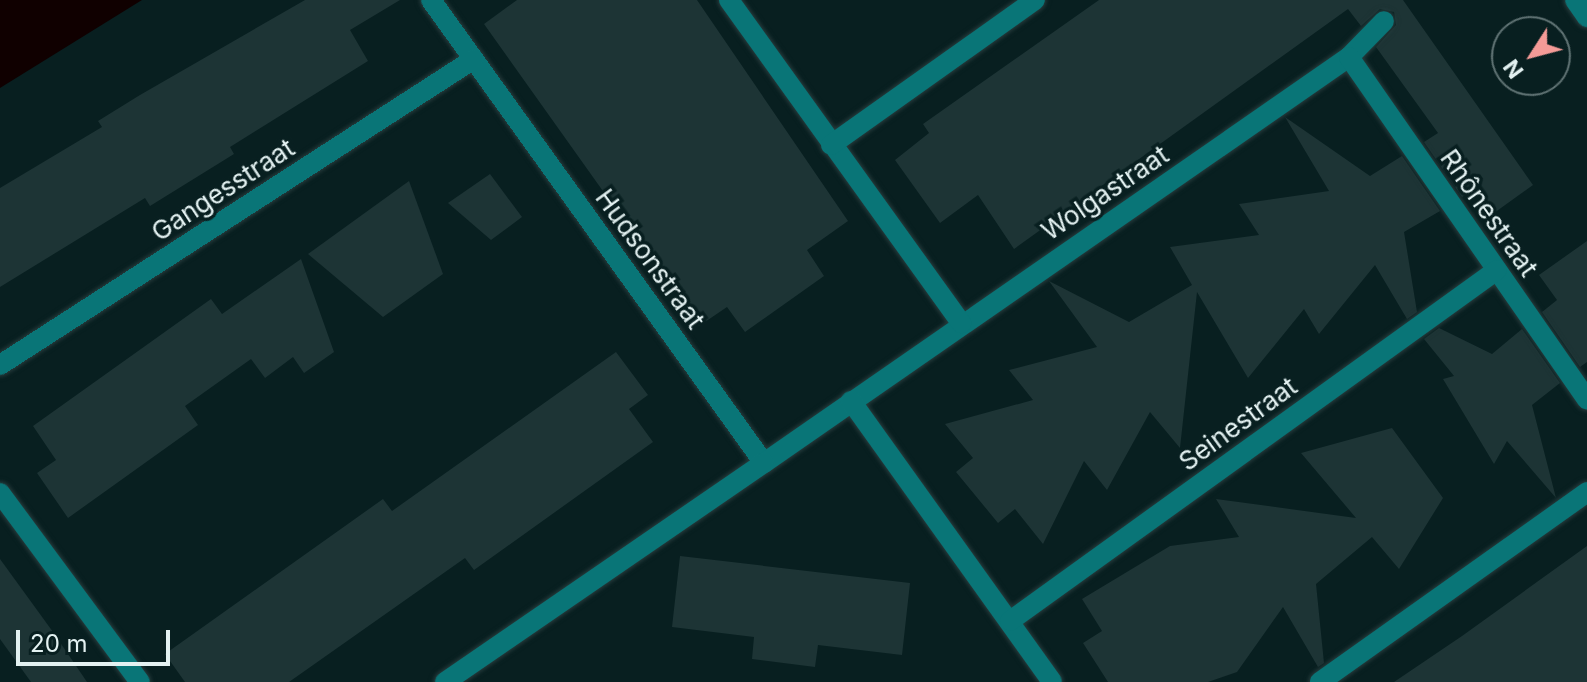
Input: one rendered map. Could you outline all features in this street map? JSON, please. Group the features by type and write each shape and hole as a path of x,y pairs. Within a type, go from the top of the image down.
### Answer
{"street":[{"name":"Hudsonstraat","path":"431,0 764,463"},
{"path":"729,0 961,323"},
{"path":"831,145 1035,0"},
{"path":"1575,0 1587,17"},
{"name":"Wolgastraat","path":"851,401 1349,57 1384,21"},
{"name":"Rhônestraat","path":"1349,57 1587,399"},
{"name":"Gangesstraat","path":"0,365 474,59"},
{"name":"Seinestraat","path":"1010,621 1497,270"},
{"path":"445,682 851,401 1052,682"},
{"path":"1320,682 1587,492"},
{"path":"0,493 140,682"}],"shaded area":[{"path":"0,0 142,0 0,88"}],"building":[{"path":"305,0 400,0 350,30 368,61 230,147 234,154 150,206 145,198 0,287 0,188 102,127 98,121 140,95"},
{"path":"517,0 697,0 848,221 807,250 824,276 745,332 727,307 699,326 484,24"},
{"path":"1099,0 1403,0 1533,185 1494,213 1477,189 1462,197 1424,142 1438,133 1376,47 1396,25 1394,12 1380,9 1361,26 1348,9 1014,249 978,195 940,223 895,160 929,133 923,124"},
{"path":"1285,117 1370,176 1402,156 1440,211 1404,232 1417,312 1407,319 1375,265 1319,334 1304,309 1248,378 1197,292 1180,448 1150,412 1107,490 1084,461 1043,544 1015,509 998,523 956,472 973,458 945,424 1033,400 1009,370 1097,347 1049,281 1129,322 1192,285 1170,247 1259,235 1239,204 1329,191"},
{"path":"490,174 522,217 491,240 448,203"},
{"path":"409,181 443,274 383,317 308,254"},
{"path":"1587,241 1587,362 1580,367 1542,312 1557,300 1539,275"},
{"path":"301,259 334,352 304,373 293,357 265,378 251,359 185,406 198,425 68,518 37,473 56,460 33,426 211,299 222,314"},
{"path":"1439,328 1492,354 1522,329 1560,383 1532,405 1556,498 1507,441 1494,464 1443,379 1454,376 1424,339"},
{"path":"616,352 648,395 629,409 653,442 474,570 465,558 289,682 185,682 165,654 383,499 392,511"},
{"path":"1392,428 1443,498 1399,569 1372,537 1316,584 1324,663 1318,667 1283,607 1237,672 1208,682 1108,682 1083,643 1102,631 1082,599 1170,546 1239,537 1216,499 1356,518 1301,453"},
{"path":"1587,546 1587,682 1394,682 1462,636"},
{"path":"680,556 910,583 902,655 818,645 815,667 752,659 754,637 672,627"},
{"path":"0,559 87,682 31,682 0,639"}]}
